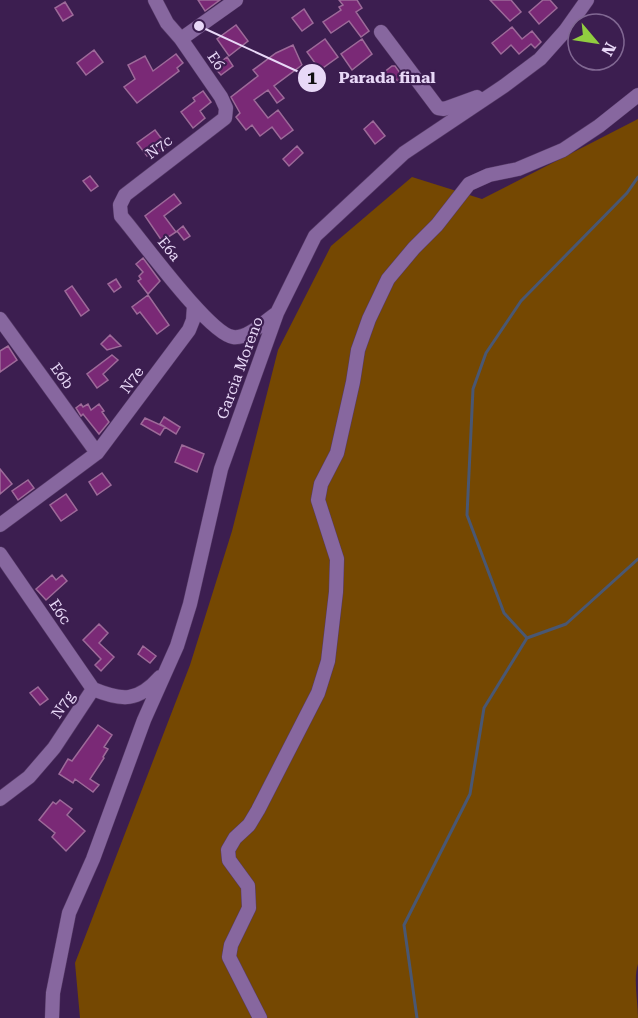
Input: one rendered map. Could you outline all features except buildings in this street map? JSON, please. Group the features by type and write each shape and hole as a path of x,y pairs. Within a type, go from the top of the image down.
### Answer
{"street":[{"name":"E6","path":"154,0 167,23 181,39 221,97 226,113"},
{"path":"181,39 236,0"},
{"name":"Garcia Moreno","path":"52,1018 53,993 69,913 93,859 144,720 177,646 190,604 221,470 277,313 315,237 404,153 504,86 551,49 587,0"},
{"path":"381,32 438,108 444,109 490,94"},
{"path":"260,1018 229,957 231,945 249,908 248,886 229,860 228,850 258,810 318,693 328,661 336,592 337,558 318,500 321,484 337,453 358,350 369,319 388,279 437,225 469,184 489,175 518,169 563,150 599,126 638,95"},
{"name":"N7c","path":"120,211 122,200 131,188 225,118 226,113"},
{"name":"E6a","path":"120,211 121,216 194,306"},
{"path":"194,306 222,333 231,337 241,337 277,313"},
{"name":"N7e","path":"0,525 97,453 189,330 193,320 194,306"},
{"name":"E6b","path":"0,319 97,453"},
{"name":"E6c","path":"0,554 93,689"},
{"name":"N7g","path":"0,799 29,777 54,748 93,689 113,697 132,698 153,685 167,669"}],"shaded area":[{"path":"638,119 638,964 636,983 638,1018 80,1018 75,963 190,665 232,531 278,350 331,246 412,177 482,199"}],"waterway":[{"path":"527,638 504,613 467,515 473,389 486,353 521,301 627,193 638,177"},
{"path":"417,1018 404,925 470,794 484,708 527,638 566,624 638,559"}],"place":[{"name":"Parada final","path":"199,26"}]}
